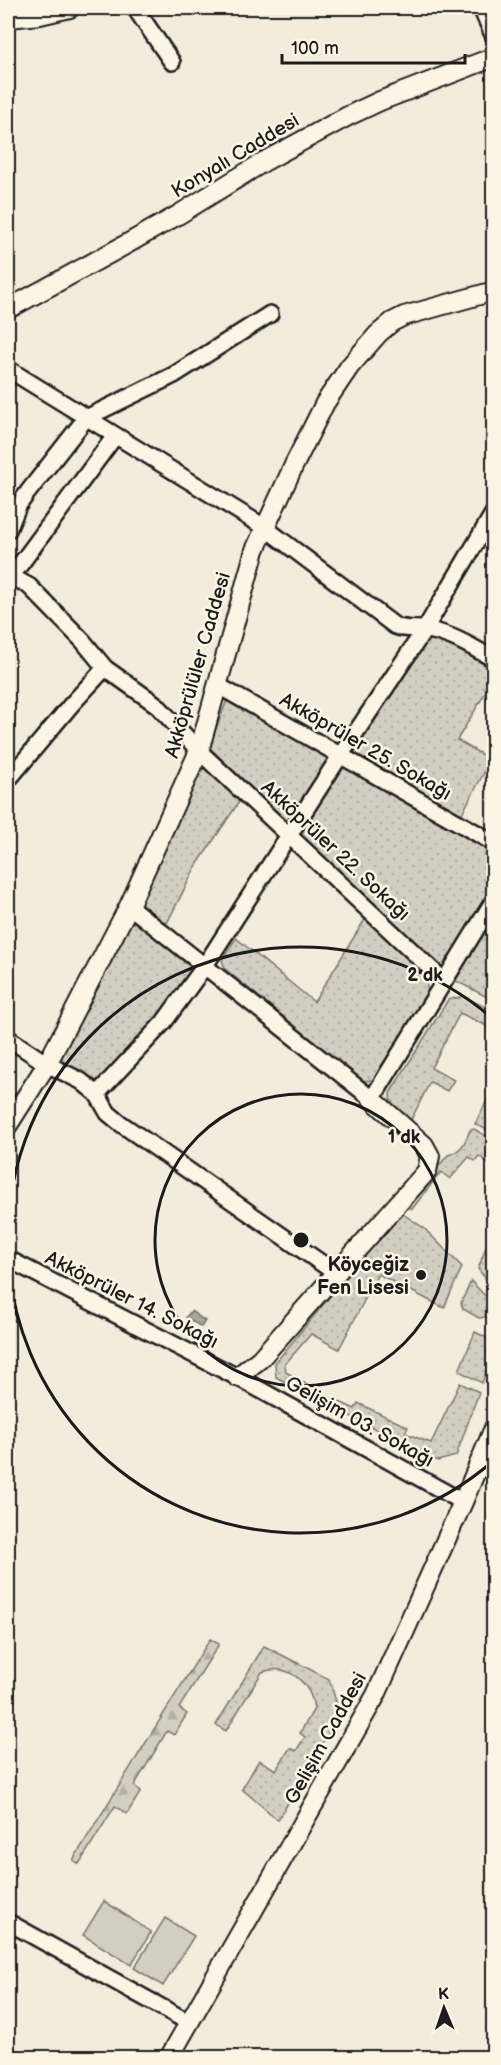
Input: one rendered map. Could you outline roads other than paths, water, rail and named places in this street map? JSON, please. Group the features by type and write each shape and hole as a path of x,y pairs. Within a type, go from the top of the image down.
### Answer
{"street":[{"path":"8,18 40,15 70,8"},
{"path":"135,8 172,62"},
{"path":"481,8 494,37"},
{"name":"Konyalı Caddesi","path":"8,309 178,215 265,160 348,116 380,101 494,57"},
{"name":"Akköprülüler Caddesi","path":"9,1120 47,1064 129,906 199,751 248,573 264,527 325,403 364,348 392,322 404,316 494,291"},
{"path":"8,530 18,506 86,418 174,375 270,314"},
{"path":"8,369 264,527 395,626 412,630 425,629 450,637 494,659"},
{"path":"8,578 115,436"},
{"path":"96,1095 164,1022 204,967 339,756 425,629 494,512"},
{"name":"Akköprüler 22. Sokağı","path":"8,578 29,586 83,641 105,668 157,705 199,751 444,981"},
{"path":"8,780 70,705 105,668"},
{"name":"Akköprüler 25. Sokağı","path":"217,685 494,843"},
{"path":"372,1099 494,900"},
{"path":"129,906 372,1099 429,1150 429,1164 426,1171 260,1359 237,1377"},
{"path":"8,1038 47,1064 81,1081 96,1095 108,1113 120,1123 337,1274"},
{"name":"Akköprüler 14. Sokağı","path":"8,1259 237,1377"},
{"name":"Gelişim 03. Sokağı","path":"237,1377 463,1502"},
{"name":"Gelişim Caddesi","path":"169,2058 376,1695 494,1428"},
{"path":"475,1472 494,1463"},
{"path":"8,1922 190,2023"}],"water":[{"path":"191,1311 205,1321 201,1327 186,1317"}],"place":[{"name":"Köyceğiz Fen Lisesi","path":"421,1275"}]}
